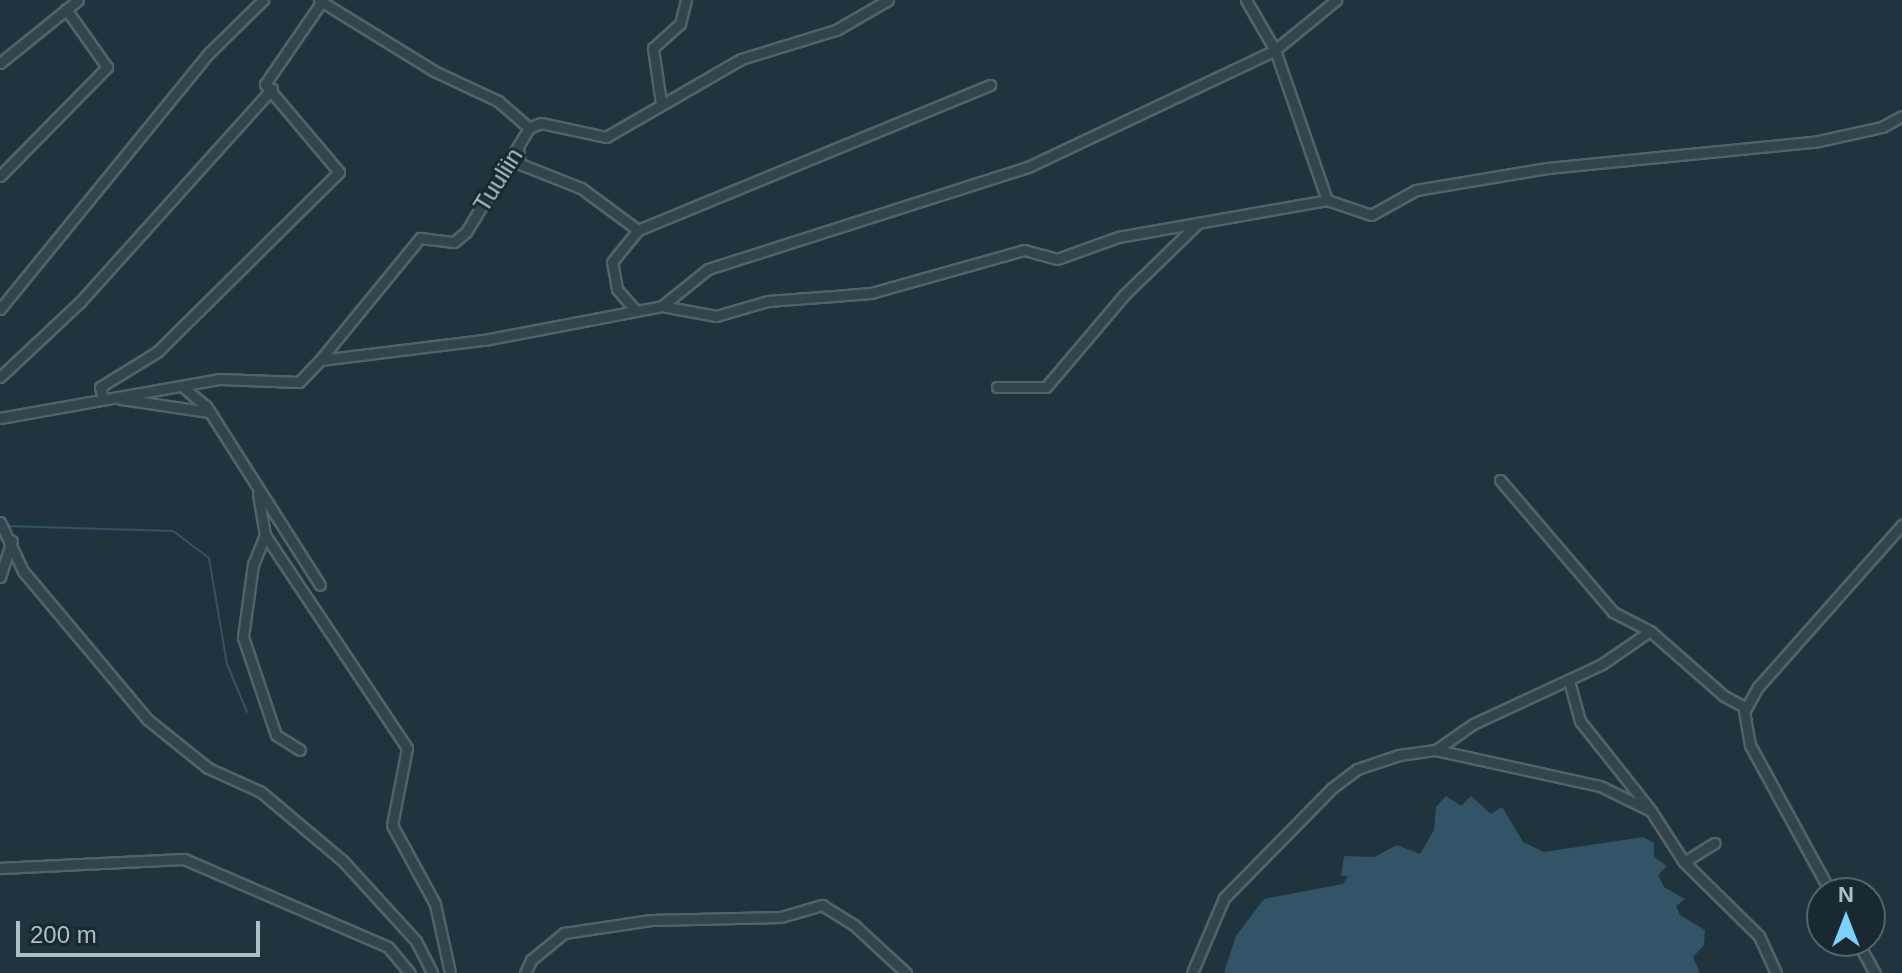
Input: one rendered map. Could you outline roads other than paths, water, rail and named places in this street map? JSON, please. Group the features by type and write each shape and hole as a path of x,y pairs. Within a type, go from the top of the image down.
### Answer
{"street":[{"path":"0,63 78,0"},
{"path":"0,309 209,53 263,0"},
{"path":"661,103 653,48 680,24 686,0"},
{"path":"209,412 109,398 100,387 157,352 339,172 265,84 322,1 434,71 498,101 529,128 541,123 606,137 741,59 836,30 888,0"},
{"path":"1246,0 1275,50 1327,200"},
{"path":"662,306 708,269 1028,167 1275,50 1336,0"},
{"path":"0,176 107,67 66,9"},
{"path":"636,311 617,289 612,262 638,230 990,85"},
{"path":"0,377 80,302 272,89"},
{"path":"0,418 219,379 299,382 320,360 484,340 662,306 716,316 768,301 871,293 1024,250 1057,259 1084,245 1327,200 1371,215 1416,190 1547,168 1814,142 1882,127 1902,116"},
{"name":"Tuuliin","path":"320,360 420,238 454,242 466,232 529,128"},
{"path":"518,148 520,164 581,188 638,230"},
{"path":"997,387 1046,387 1124,295 1198,223"},
{"path":"183,387 209,412 258,494 320,585"},
{"path":"1500,480 1603,603 1650,631 1724,696 1745,707"},
{"path":"258,494 265,535 407,748 392,825 435,904 450,973"},
{"path":"0,522 12,541 23,571 147,719 208,768 261,792 343,861 416,941 432,973"},
{"path":"1822,877 1747,738 1745,707 1902,525"},
{"path":"265,535 253,564 243,637 276,735 300,750"},
{"path":"0,577 12,541"},
{"path":"1192,973 1224,898 1332,788 1357,769 1436,750 1473,724 1569,681 1650,631"},
{"path":"1569,681 1580,721 1651,811 1684,862 1759,936 1776,973"},
{"path":"1436,750 1550,771 1600,786 1651,811"},
{"path":"1684,862 1715,843"},
{"path":"0,868 184,859 388,947 410,973"},
{"path":"525,973 531,960 564,933 651,920 781,917 822,905 854,925 906,973"}],"water":[{"path":"1446,796 1461,806 1471,796 1491,814 1502,807 1523,842 1544,852 1643,837 1654,843 1654,857 1667,866 1658,875 1664,887 1685,899 1676,906 1680,915 1705,930 1704,945 1693,957 1700,973 1224,973 1236,936 1264,899 1343,884 1348,876 1341,876 1344,856 1374,857 1397,845 1420,854 1434,830 1436,807"}],"waterway":[{"path":"5,526 173,531 209,558 227,664 247,712"}]}
